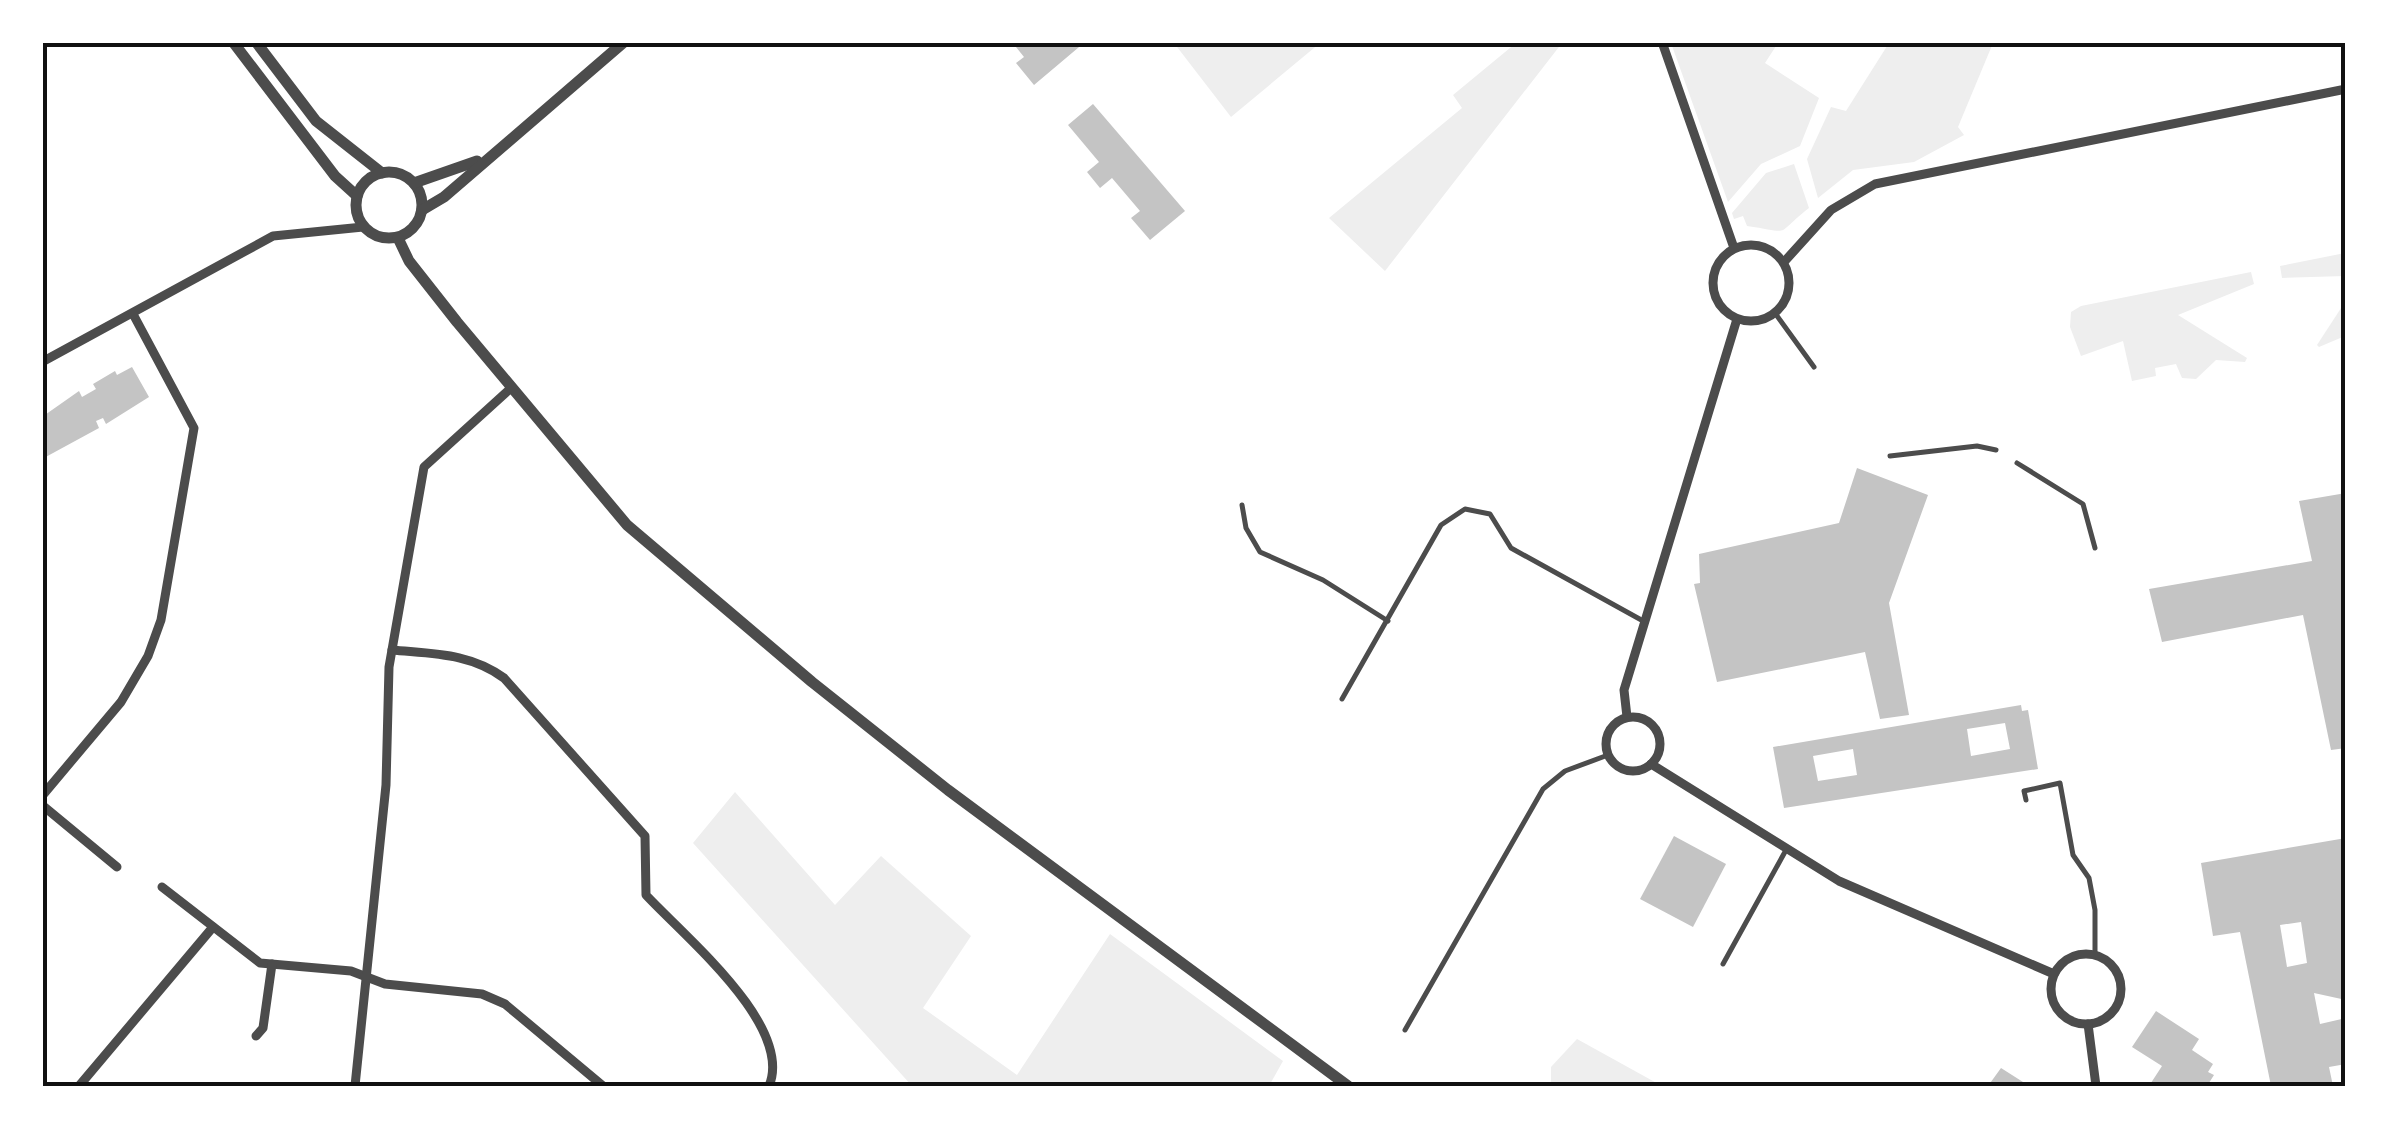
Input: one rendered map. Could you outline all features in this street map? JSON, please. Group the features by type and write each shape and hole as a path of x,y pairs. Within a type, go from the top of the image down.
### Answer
{"street":[{"path":"232,42 335,176 356,196"},
{"path":"256,42 316,121 382,172 399,174 414,183 422,210"},
{"path":"382,172 371,177 356,196 357,217 378,237 398,238 418,222 422,210 624,42"},
{"path":"1662,42 1734,248"},
{"path":"1784,262 1831,210 1875,184 2346,89"},
{"path":"414,183 463,168 494,151"},
{"path":"42,362 273,236 363,226"},
{"path":"398,238 409,261 627,525 812,682 963,802 1348,1086"},
{"path":"1734,248 1767,248 1784,262 1788,295 1775,313 1764,320 1737,319 1720,305 1712,283 1718,262 1734,248"},
{"path":"42,796 121,702 156,638 165,600 194,428 133,314"},
{"path":"1627,717 1624,690 1737,319"},
{"path":"355,1086 386,785 392,650 424,467 512,388"},
{"path":"392,650 484,663 504,678 645,836 646,895 764,1026 774,1058 769,1086"},
{"path":"1627,717 1645,720 1657,732 1659,749 1650,764 1627,770 1608,755 1608,732 1627,717"},
{"path":"1650,764 1786,850 1894,908 2054,974"},
{"path":"42,804 117,866"},
{"path":"162,887 260,963 366,977 385,984 482,994 505,1004 603,1086"},
{"path":"79,1086 213,927"},
{"path":"2095,956 2113,968 2119,998 2108,1016 2088,1024 2073,1022 2059,1012 2051,994 2054,974 2067,960 2095,956"},
{"path":"256,1036 263,1028 272,964"},
{"path":"2088,1024 2096,1086"}],"lane":[{"path":"1775,313 1814,367"},
{"path":"1890,456 1977,446 1996,450"},
{"path":"2017,463 2084,504 2095,548"},
{"path":"1242,505 1246,528 1260,552 1323,580 1388,620"},
{"path":"1342,699 1441,525 1465,509 1480,508 1499,524 1512,548 1646,622"},
{"path":"1405,1030 1543,789 1565,771 1608,755"},
{"path":"2026,800 2024,791 2060,783 2073,855 2089,878 2092,892 2098,922 2095,956"},
{"path":"1723,964 1786,850"}],"shaded area":[{"path":"1174,43 1320,43 1231,117"},
{"path":"1516,43 1562,43 1385,271 1329,218 1462,108 1453,95"},
{"path":"1671,43 1778,43 1765,63 1819,98 1800,146 1761,164 1728,202"},
{"path":"1889,43 1993,43 1958,127 1964,135 1914,162 1853,170 1818,198 1807,159 1831,107 1846,111"},
{"path":"1794,164 1809,208 1778,231 1747,226 1743,216 1734,219 1732,213 1766,173"},
{"path":"2345,253 2345,276 2282,278 2280,266"},
{"path":"2251,272 2254,284 2178,315 2247,358 2245,362 2216,360 2196,379 2182,378 2176,364 2155,368 2156,376 2132,381 2123,341 2081,356 2070,327 2071,312 2081,306"},
{"path":"2345,302 2345,336 2319,347 2317,345"},
{"path":"735,792 835,905 881,856 971,936 923,1008 1017,1075 1110,934 1283,1061 1269,1086 912,1086 693,843"},
{"path":"1577,1039 1662,1086 1551,1086 1551,1067"}],"building":[{"path":"1012,42 1085,42 1034,85 1016,63 1024,57"},
{"path":"1093,104 1185,211 1150,240 1131,218 1140,211 1112,178 1100,188 1087,172 1099,162 1068,125"},
{"path":"132,367 149,397 106,424 103,418 96,421 99,428 42,459 42,417 79,391 82,397 96,389 93,384 115,371 117,375"},
{"path":"1857,468 1928,495 1889,603 1909,715 1880,719 1865,652 1717,682 1694,584 1700,583 1699,554 1839,523"},
{"path":"2346,493 2346,748 2331,750 2303,615 2162,642 2149,589 2312,561 2299,501"},
{"path":"2021,705 2022,711 2028,710 2038,769 1784,808 1773,747","holes":["2005,723 2010,749 1971,756 1967,729","1853,749 1857,775 1818,781 1813,756"]},
{"path":"1674,836 1726,864 1693,927 1640,899"},
{"path":"2346,838 2346,1000 2314,993 2320,1024 2346,1018 2346,1064 2329,1067 2333,1086 2271,1086 2240,932 2213,936 2201,863","holes":["2301,922 2307,963 2287,967 2280,925"]},
{"path":"2156,1011 2199,1039 2192,1050 2213,1064 2208,1072 2214,1075 2207,1086 2149,1086 2162,1066 2132,1047"},
{"path":"2001,1068 2023,1082 2030,1086 1988,1086"}]}
